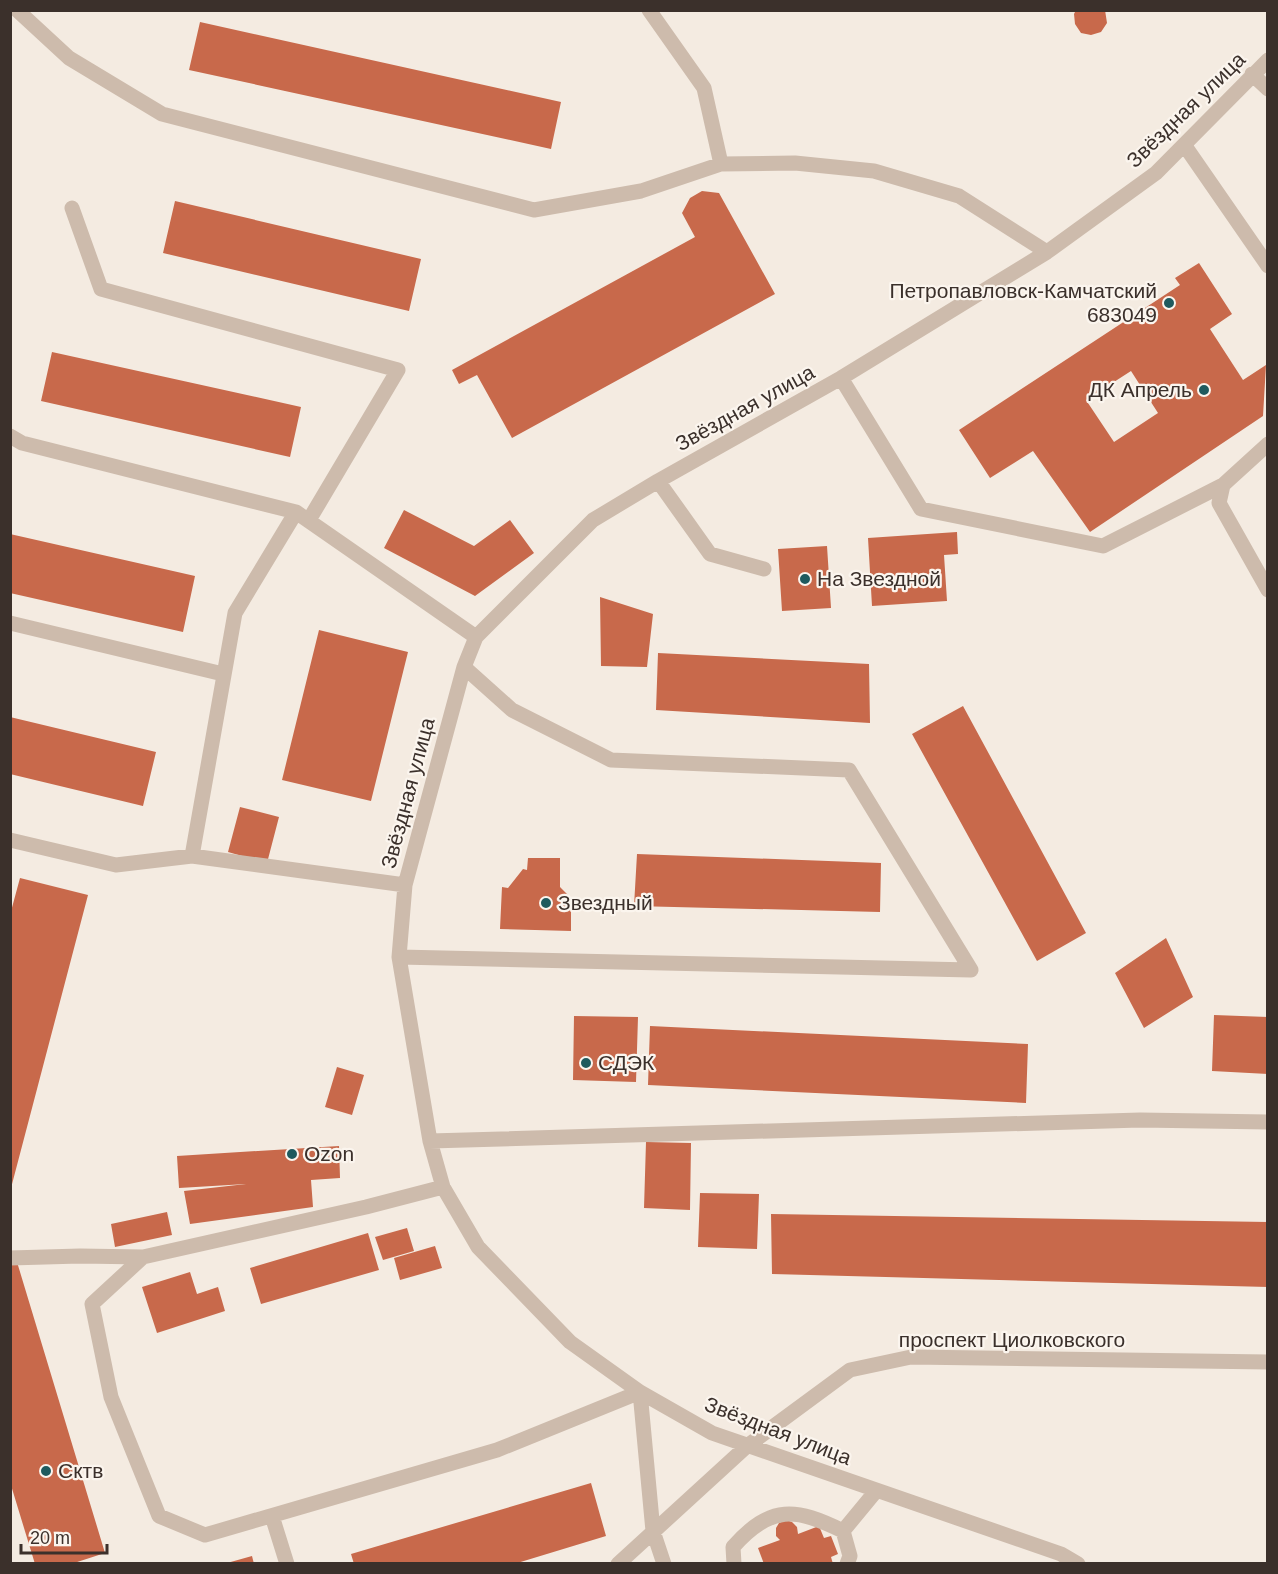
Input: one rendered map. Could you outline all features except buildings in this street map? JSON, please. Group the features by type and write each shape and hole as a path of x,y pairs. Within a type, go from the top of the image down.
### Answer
{"street":[{"path":"17,10 69,58 162,114 534,210 641,191 721,164 795,163 874,171 958,196 1047,252"},
{"path":"649,10 704,88 721,164"},
{"name":"Звёздная улица","path":"1078,1563 1061,1554 712,1433 640,1392 570,1342 478,1247 443,1187 430,1141 399,957 405,885 464,667 476,637 593,520 841,378 1047,252 1155,173 1185,146 1268,60"},
{"path":"1252,74 1268,89"},
{"path":"1185,146 1268,266"},
{"path":"72,208 101,289 398,370 302,516 234,613 192,856"},
{"path":"841,378 921,509 1103,546 1223,485 1268,444"},
{"path":"10,436 22,443 302,516 476,637"},
{"path":"658,481 710,554 764,569"},
{"path":"1223,485 1219,503 1268,590"},
{"path":"10,623 224,674"},
{"path":"399,957 971,970 849,770 611,760 512,710 464,667"},
{"path":"10,840 116,865 192,856 405,885"},
{"path":"430,1141 1140,1120 1268,1122"},
{"path":"10,1258 143,1257 366,1207 443,1187"},
{"path":"143,1257 92,1304 111,1397 159,1516 205,1536 497,1450 640,1392 653,1531 664,1563"},
{"name":"проспект Циолковского","path":"618,1563 747,1446 850,1370 911,1357 1268,1362"},
{"path":"843,1532 876,1491"},
{"path":"734,1563 733,1547 746,1532 769,1518 790,1512 809,1516 843,1532 850,1556 847,1563"},
{"path":"272,1516 287,1563"}],"place":[{"name":"Петропавловск-Камчатский 683049","path":"1169,303"},
{"name":"ДК Апрель","path":"1204,390"},
{"name":"На Звездной","path":"805,579"},
{"name":"Звездный","path":"546,903"},
{"name":"СДЭК","path":"586,1063"},
{"name":"Ozon","path":"292,1154"},
{"name":"Сктв","path":"46,1471"}]}
